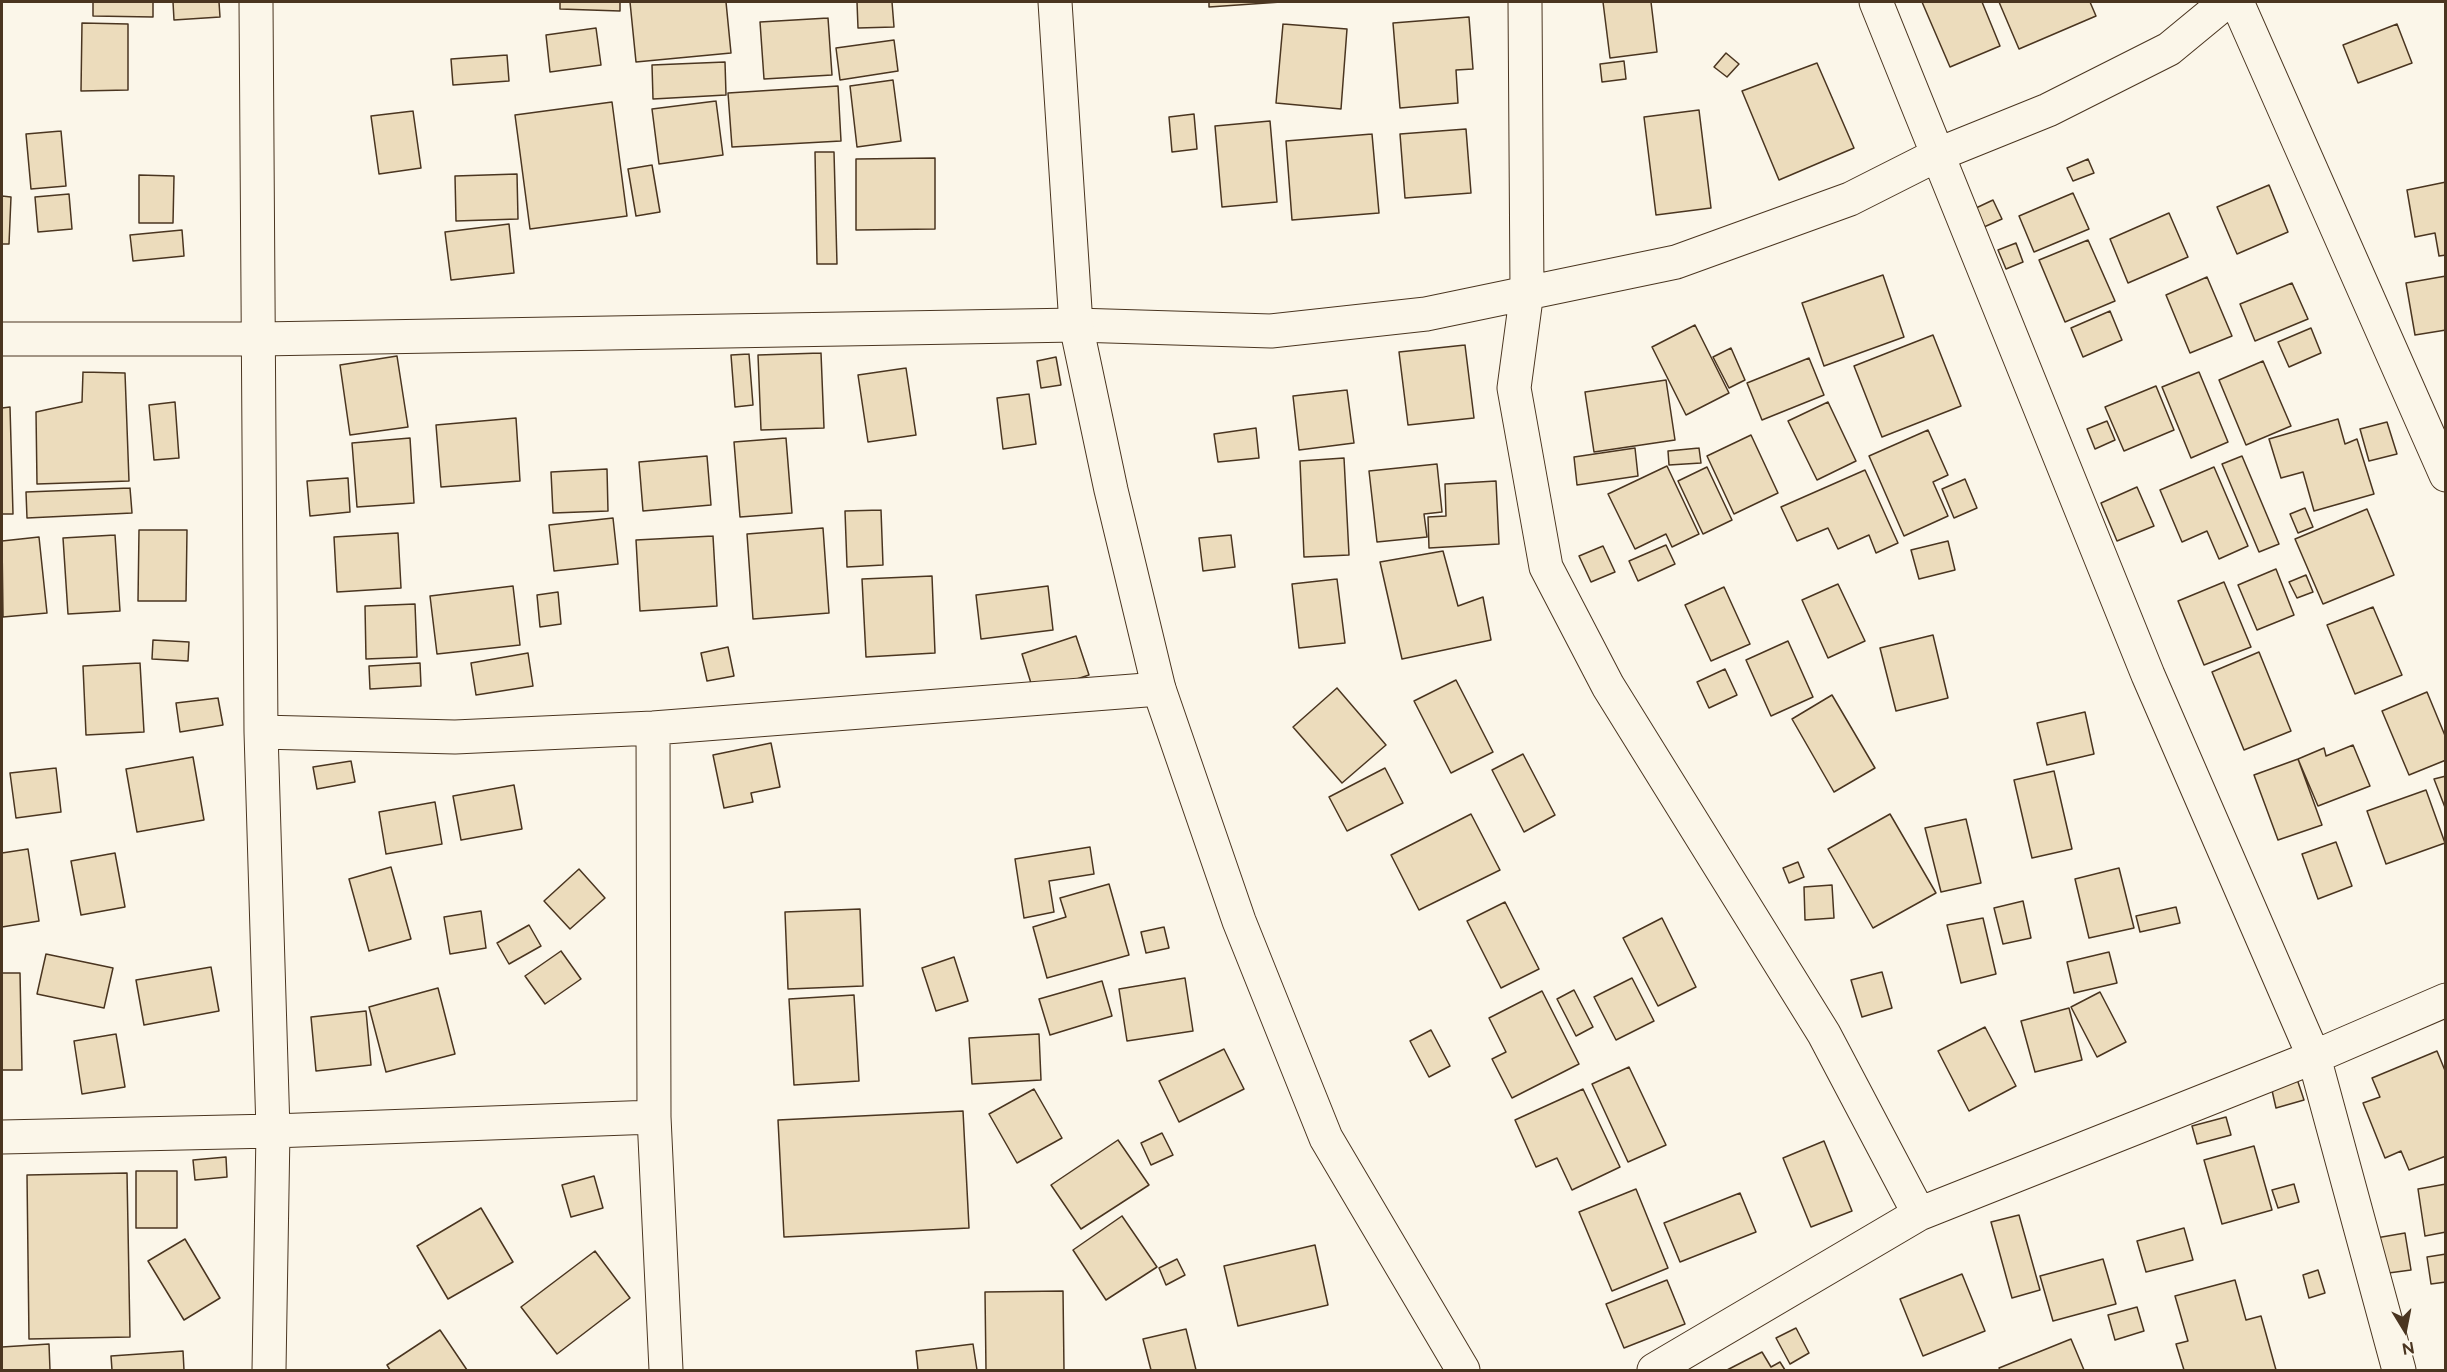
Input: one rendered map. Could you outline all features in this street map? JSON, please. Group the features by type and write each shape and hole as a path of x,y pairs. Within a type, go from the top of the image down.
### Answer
{"street":[{"path":"256,2 261,732 273,1131 269,1371"},
{"path":"1055,2 1076,325 1111,490 1159,689 1239,921 1326,1138 1463,1371"},
{"path":"1524,2 1527,291 1515,388 1546,567 1608,686 1824,1034 1919,1214"},
{"path":"1876,2 2148,675 2314,1057 2399,1371"},
{"path":"2,339 260,339 1076,325 1271,331 1426,314 1527,291 1676,262 1850,199 1939,154 2048,110 2169,49 2226,2"},
{"path":"2237,2 2445,475"},
{"path":"261,732 455,736 653,728 1159,689"},
{"path":"653,728 654,1118 666,1371"},
{"path":"1654,1371 1919,1214 2314,1057 2445,1000"},
{"path":"2,1137 273,1131 654,1118"}],"building":[{"path":"93,2 153,2 153,17 93,16"},
{"path":"173,2 219,2 220,17 174,20"},
{"path":"560,2 620,2 620,11 560,9"},
{"path":"630,2 726,2 731,53 636,62"},
{"path":"857,2 892,2 894,27 858,28"},
{"path":"1209,2 1281,2 1209,7"},
{"path":"1603,2 1651,2 1657,52 1610,58"},
{"path":"1922,2 1982,2 2000,46 1950,67"},
{"path":"1999,2 2090,2 2096,16 2019,49"},
{"path":"1469,17 1473,69 1456,70 1458,103 1400,108 1393,23"},
{"path":"828,18 832,75 764,79 760,22"},
{"path":"82,23 128,24 128,90 81,91"},
{"path":"1283,24 1347,29 1341,109 1276,103"},
{"path":"2397,24 2412,63 2358,83 2343,45"},
{"path":"596,28 601,65 550,72 546,35"},
{"path":"894,40 898,71 840,80 836,48"},
{"path":"1726,53 1739,64 1727,77 1714,67"},
{"path":"507,55 509,81 453,85 451,59"},
{"path":"1624,61 1626,79 1602,82 1600,64"},
{"path":"725,62 726,95 653,99 652,65"},
{"path":"1817,63 1854,148 1779,180 1742,91"},
{"path":"893,80 901,141 857,147 850,86"},
{"path":"838,86 841,141 732,147 728,93"},
{"path":"716,101 723,155 659,164 652,109"},
{"path":"612,102 627,216 530,229 515,115"},
{"path":"1699,110 1711,208 1656,215 1644,117"},
{"path":"413,111 421,168 379,174 371,116"},
{"path":"1194,114 1197,149 1172,152 1169,117"},
{"path":"1270,121 1277,202 1222,207 1215,126"},
{"path":"1466,129 1471,193 1405,198 1400,134"},
{"path":"61,131 66,186 31,189 26,134"},
{"path":"1372,134 1379,213 1292,220 1286,141"},
{"path":"815,152 834,152 837,264 817,264"},
{"path":"935,158 935,229 856,230 856,159"},
{"path":"2088,159 2094,173 2073,181 2067,168"},
{"path":"652,165 660,212 636,216 628,169"},
{"path":"517,174 518,219 456,221 455,176"},
{"path":"139,175 174,176 173,223 139,223"},
{"path":"2446,182 2446,255 2439,256 2435,233 2415,237 2407,190"},
{"path":"2269,185 2288,232 2237,254 2217,207"},
{"path":"2073,193 2089,229 2034,252 2019,216"},
{"path":"69,194 72,229 38,232 35,197"},
{"path":"2,196 11,197 9,244 2,244"},
{"path":"1993,200 2002,219 1984,227 1976,208"},
{"path":"2169,213 2188,257 2128,283 2110,239"},
{"path":"509,224 514,273 451,280 445,232"},
{"path":"182,230 184,256 133,261 130,235"},
{"path":"2088,240 2115,301 2065,322 2039,260"},
{"path":"2016,243 2023,262 2006,269 1998,250"},
{"path":"1883,275 1904,337 1824,366 1802,303"},
{"path":"2446,276 2446,330 2415,335 2406,283"},
{"path":"2207,277 2232,336 2190,353 2166,295"},
{"path":"2292,283 2308,319 2255,341 2240,304"},
{"path":"2110,311 2122,340 2083,357 2071,328"},
{"path":"1695,325 1729,393 1686,415 1652,347"},
{"path":"2311,328 2321,353 2289,367 2278,342"},
{"path":"1933,335 1961,406 1882,437 1854,366"},
{"path":"1465,345 1474,418 1408,425 1399,352"},
{"path":"1731,348 1745,380 1729,388 1713,357"},
{"path":"821,353 824,428 761,430 758,355"},
{"path":"749,354 753,405 735,407 731,355"},
{"path":"397,356 408,427 350,435 340,365"},
{"path":"1056,357 1061,385 1041,388 1037,361"},
{"path":"1809,358 1824,395 1762,420 1747,383"},
{"path":"2263,361 2291,426 2246,445 2219,380"},
{"path":"906,368 916,435 868,442 858,375"},
{"path":"83,372 125,373 129,481 37,484 36,412 82,402"},
{"path":"2199,372 2228,442 2191,458 2162,387"},
{"path":"1666,380 1675,440 1594,452 1585,392"},
{"path":"2156,386 2174,430 2124,451 2105,407"},
{"path":"1347,390 1354,443 1299,450 1293,396"},
{"path":"1029,394 1036,444 1003,449 997,398"},
{"path":"175,402 179,458 154,460 149,405"},
{"path":"1828,402 1856,461 1817,480 1788,421"},
{"path":"10,407 13,514 2,514 2,408"},
{"path":"516,418 520,481 441,487 436,425"},
{"path":"2338,419 2345,444 2357,439 2374,494 2314,511 2303,472 2281,478 2269,439"},
{"path":"2107,421 2115,440 2095,449 2087,429"},
{"path":"2387,422 2397,454 2369,461 2360,429"},
{"path":"1256,428 1259,458 1218,462 1214,434"},
{"path":"1928,430 1948,475 1933,482 1948,516 1904,536 1869,456"},
{"path":"1751,435 1778,493 1734,514 1707,456"},
{"path":"410,438 414,503 357,507 352,443"},
{"path":"786,438 792,513 740,517 734,442"},
{"path":"1635,448 1638,476 1577,485 1574,457"},
{"path":"1699,448 1701,463 1669,465 1668,451"},
{"path":"707,456 711,505 643,511 639,462"},
{"path":"2242,456 2279,544 2259,552 2222,464"},
{"path":"1344,458 1349,555 1304,557 1300,461"},
{"path":"1437,464 1442,512 1424,514 1427,537 1377,542 1369,471"},
{"path":"1667,466 1699,534 1672,547 1666,534 1635,549 1608,494"},
{"path":"1707,467 1732,520 1703,534 1678,481"},
{"path":"2214,467 2248,546 2219,559 2207,531 2182,542 2160,490"},
{"path":"607,469 608,511 553,513 551,472"},
{"path":"1865,470 1898,543 1876,553 1869,535 1838,549 1828,528 1797,541 1781,507"},
{"path":"348,478 350,512 310,516 307,481"},
{"path":"1965,479 1977,508 1954,518 1942,489"},
{"path":"1496,481 1499,544 1429,548 1428,517 1446,516 1445,484"},
{"path":"2137,487 2154,526 2117,541 2101,503"},
{"path":"130,488 132,513 27,518 26,492"},
{"path":"2305,508 2313,527 2298,533 2290,514"},
{"path":"2367,509 2394,575 2323,604 2295,539"},
{"path":"881,510 883,565 847,567 845,511"},
{"path":"613,518 618,564 554,571 549,525"},
{"path":"823,528 829,613 753,619 747,534"},
{"path":"139,530 187,530 186,601 138,601"},
{"path":"398,533 401,588 337,592 334,537"},
{"path":"115,535 120,611 68,614 63,538"},
{"path":"1231,535 1235,567 1203,571 1199,538"},
{"path":"713,536 717,606 640,611 636,540"},
{"path":"39,537 47,613 3,617 2,541"},
{"path":"1948,541 1955,570 1919,579 1911,550"},
{"path":"1666,545 1675,564 1638,581 1629,561"},
{"path":"1603,546 1615,572 1591,582 1579,556"},
{"path":"1443,551 1458,606 1483,597 1491,640 1402,659 1380,562"},
{"path":"2276,569 2294,615 2257,630 2238,585"},
{"path":"2306,575 2313,592 2297,598 2289,582"},
{"path":"932,576 935,653 866,657 862,579"},
{"path":"1337,579 1345,643 1299,648 1292,584"},
{"path":"2224,582 2251,647 2204,665 2178,601"},
{"path":"1838,584 1865,641 1828,658 1802,600"},
{"path":"513,586 520,645 437,654 430,596"},
{"path":"1048,586 1053,630 981,639 976,595"},
{"path":"1724,587 1750,644 1711,661 1685,605"},
{"path":"558,592 561,624 540,627 537,595"},
{"path":"415,604 417,657 366,659 365,606"},
{"path":"2373,607 2402,675 2355,694 2327,625"},
{"path":"1933,635 1948,698 1896,711 1880,648"},
{"path":"1076,636 1089,675 1034,693 1022,654"},
{"path":"153,640 189,642 188,661 152,659"},
{"path":"1788,641 1813,697 1771,716 1746,660"},
{"path":"728,647 734,676 707,681 701,653"},
{"path":"2259,652 2291,731 2244,750 2212,672"},
{"path":"528,653 533,686 476,695 471,663"},
{"path":"140,663 144,732 86,735 83,666"},
{"path":"420,663 421,686 370,689 369,666"},
{"path":"1725,669 1737,695 1709,708 1697,682"},
{"path":"1456,680 1493,752 1451,773 1414,701"},
{"path":"1337,688 1386,745 1342,783 1293,727"},
{"path":"2427,692 2446,738 2446,760 2409,775 2382,711"},
{"path":"1832,695 1875,768 1834,792 1792,719"},
{"path":"218,698 223,725 180,732 176,703"},
{"path":"2085,712 2094,754 2047,765 2037,723"},
{"path":"771,743 780,787 751,793 753,802 724,808 713,755"},
{"path":"2353,745 2370,786 2318,806 2298,759 2324,748 2326,756"},
{"path":"1523,754 1555,815 1524,832 1492,770"},
{"path":"193,757 204,820 137,832 126,769"},
{"path":"2298,759 2322,825 2278,840 2254,775"},
{"path":"351,761 355,782 317,789 313,767"},
{"path":"56,768 61,812 16,818 10,773"},
{"path":"1385,768 1403,803 1347,831 1329,797"},
{"path":"2054,771 2072,849 2032,858 2014,780"},
{"path":"2446,776 2446,810 2434,779"},
{"path":"514,785 522,829 461,840 453,796"},
{"path":"2426,790 2445,843 2386,864 2367,811"},
{"path":"435,802 442,844 386,854 379,812"},
{"path":"1471,814 1500,870 1419,910 1391,855"},
{"path":"1890,814 1936,893 1873,928 1828,849"},
{"path":"1966,819 1981,883 1941,892 1925,828"},
{"path":"2336,842 2352,886 2318,899 2302,854"},
{"path":"1090,847 1094,874 1049,881 1054,912 1024,918 1015,859"},
{"path":"28,849 39,921 2,927 2,853"},
{"path":"115,853 125,907 81,915 71,861"},
{"path":"1798,862 1804,877 1789,883 1783,868"},
{"path":"391,867 411,939 369,951 349,879"},
{"path":"2119,868 2134,928 2089,938 2075,879"},
{"path":"579,869 605,898 570,929 544,901"},
{"path":"1109,884 1129,955 1047,978 1033,927 1066,917 1060,898"},
{"path":"1832,885 1834,918 1805,920 1804,887"},
{"path":"2023,901 2031,938 2003,944 1994,908"},
{"path":"1505,902 1539,969 1501,988 1467,921"},
{"path":"2176,907 2180,923 2140,932 2136,916"},
{"path":"860,909 863,986 788,989 785,912"},
{"path":"481,911 486,948 450,954 444,917"},
{"path":"1662,918 1696,987 1658,1006 1623,938"},
{"path":"1983,918 1996,974 1961,983 1947,925"},
{"path":"529,925 541,946 509,964 497,943"},
{"path":"1164,927 1169,948 1146,953 1141,932"},
{"path":"561,951 581,979 545,1004 525,976"},
{"path":"2109,952 2117,983 2074,993 2067,962"},
{"path":"46,954 113,968 104,1008 37,994"},
{"path":"954,957 968,1001 936,1011 922,968"},
{"path":"211,967 219,1011 144,1025 136,980"},
{"path":"1882,972 1892,1008 1862,1017 1851,980"},
{"path":"2,973 20,973 22,1070 2,1070"},
{"path":"1185,978 1193,1031 1127,1041 1119,989"},
{"path":"1632,978 1654,1021 1616,1040 1594,997"},
{"path":"1102,981 1112,1016 1050,1035 1039,999"},
{"path":"438,988 455,1054 386,1072 369,1007"},
{"path":"1574,990 1593,1027 1576,1036 1557,999"},
{"path":"1542,991 1579,1064 1512,1098 1492,1059 1506,1052 1489,1018"},
{"path":"2100,992 2126,1042 2097,1057 2071,1007"},
{"path":"854,995 859,1081 794,1085 789,999"},
{"path":"2069,1008 2082,1060 2035,1072 2021,1021"},
{"path":"366,1011 371,1065 316,1071 311,1017"},
{"path":"1985,1027 2016,1086 1969,1111 1938,1051"},
{"path":"1431,1030 1450,1066 1429,1077 1410,1041"},
{"path":"116,1034 125,1087 82,1094 74,1041"},
{"path":"1039,1034 1041,1080 972,1084 969,1038"},
{"path":"1224,1049 1244,1089 1179,1122 1159,1081"},
{"path":"2437,1051 2446,1073 2446,1156 2409,1170 2401,1151 2385,1158 2363,1103 2380,1097 2372,1078"},
{"path":"1629,1067 1666,1145 1628,1162 1592,1084"},
{"path":"2297,1079 2304,1100 2276,1108 2271,1086"},
{"path":"1034,1089 1062,1138 1017,1163 989,1114"},
{"path":"1583,1089 1620,1167 1572,1190 1557,1158 1536,1167 1515,1120"},
{"path":"963,1111 969,1228 784,1237 778,1120"},
{"path":"2226,1117 2231,1135 2197,1144 2192,1126"},
{"path":"1162,1133 1173,1155 1151,1165 1141,1143"},
{"path":"1118,1140 1149,1185 1081,1229 1051,1185"},
{"path":"1824,1141 1852,1211 1811,1227 1783,1158"},
{"path":"2254,1146 2272,1210 2222,1224 2204,1160"},
{"path":"226,1157 227,1177 195,1180 193,1160"},
{"path":"136,1171 177,1171 177,1228 136,1228"},
{"path":"127,1173 130,1337 29,1339 27,1175"},
{"path":"594,1176 603,1208 571,1217 562,1185"},
{"path":"2294,1184 2299,1202 2278,1208 2272,1190"},
{"path":"2446,1184 2446,1232 2425,1236 2418,1189"},
{"path":"1636,1189 1668,1268 1612,1291 1579,1212"},
{"path":"1740,1193 1756,1232 1680,1262 1664,1223"},
{"path":"481,1208 513,1262 448,1299 417,1246"},
{"path":"2019,1215 2040,1290 2012,1298 1991,1222"},
{"path":"1122,1216 1157,1267 1106,1300 1073,1250"},
{"path":"2184,1228 2193,1260 2146,1272 2137,1241"},
{"path":"2405,1233 2411,1270 2381,1274 2376,1238"},
{"path":"185,1239 220,1298 184,1320 148,1261"},
{"path":"1315,1245 1328,1305 1238,1326 1224,1266"},
{"path":"595,1251 630,1298 557,1354 521,1307"},
{"path":"2446,1254 2446,1282 2431,1284 2427,1257"},
{"path":"1177,1259 1185,1275 1166,1285 1159,1268"},
{"path":"2103,1259 2116,1304 2053,1321 2040,1276"},
{"path":"2318,1270 2325,1293 2309,1298 2303,1275"},
{"path":"1962,1274 1985,1331 1923,1356 1900,1299"},
{"path":"1667,1280 1685,1324 1624,1348 1606,1304"},
{"path":"2235,1280 2246,1320 2261,1316 2276,1370 2184,1370 2176,1344 2188,1341 2175,1296"},
{"path":"1063,1291 1064,1370 986,1370 985,1292"},
{"path":"2137,1307 2144,1331 2115,1340 2108,1315"},
{"path":"1796,1328 1809,1353 1790,1364 1776,1338"},
{"path":"1186,1329 1196,1370 1151,1370 1143,1339"},
{"path":"440,1330 467,1370 390,1370 387,1365"},
{"path":"2071,1339 2084,1370 2000,1370 1999,1368"},
{"path":"49,1344 50,1370 2,1370 2,1347"},
{"path":"973,1344 977,1370 918,1370 916,1351"},
{"path":"183,1351 184,1370 112,1370 111,1356"},
{"path":"1762,1352 1771,1367 1780,1362 1785,1370 1727,1370"}]}
